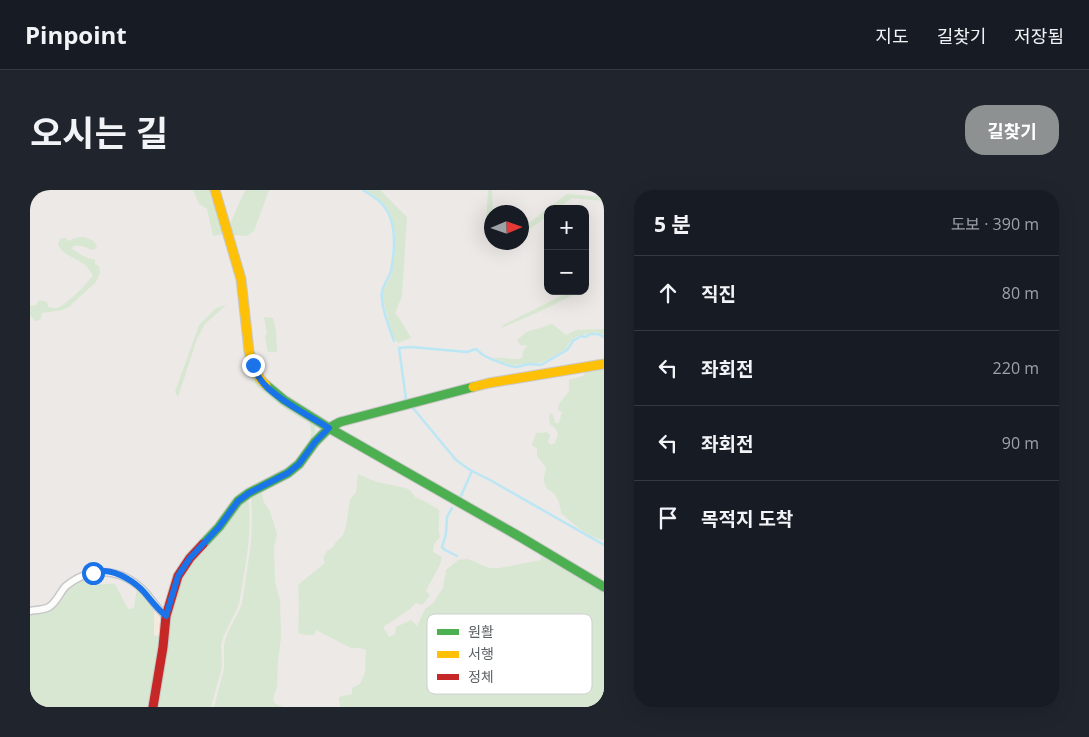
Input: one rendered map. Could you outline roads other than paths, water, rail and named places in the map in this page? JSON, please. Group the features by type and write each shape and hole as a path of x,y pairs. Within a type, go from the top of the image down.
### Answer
{"street":[{"path":"215,190 241,279 249,351 260,380 284,400 329,428 604,587"},
{"path":"153,707 166,616 178,576 190,558 219,527 238,501 249,493 288,473 299,464 315,442 329,428 340,422 489,383 604,364"},
{"path":"30,611 49,607 65,587 79,577 105,571 117,574 142,589 166,616"}],"waterway":[{"path":"363,190 382,204 387,211 394,236 390,274 383,289 382,297 382,303 394,341"},
{"path":"406,399 399,348 411,347 467,352 476,349 491,359 516,367 529,364 541,365 567,350 573,341 581,336 598,334 604,337"},
{"path":"413,408 456,460 470,470 604,545"},
{"path":"460,498 472,471"},
{"path":"452,508 447,517 446,534 442,547 457,556"}]}
